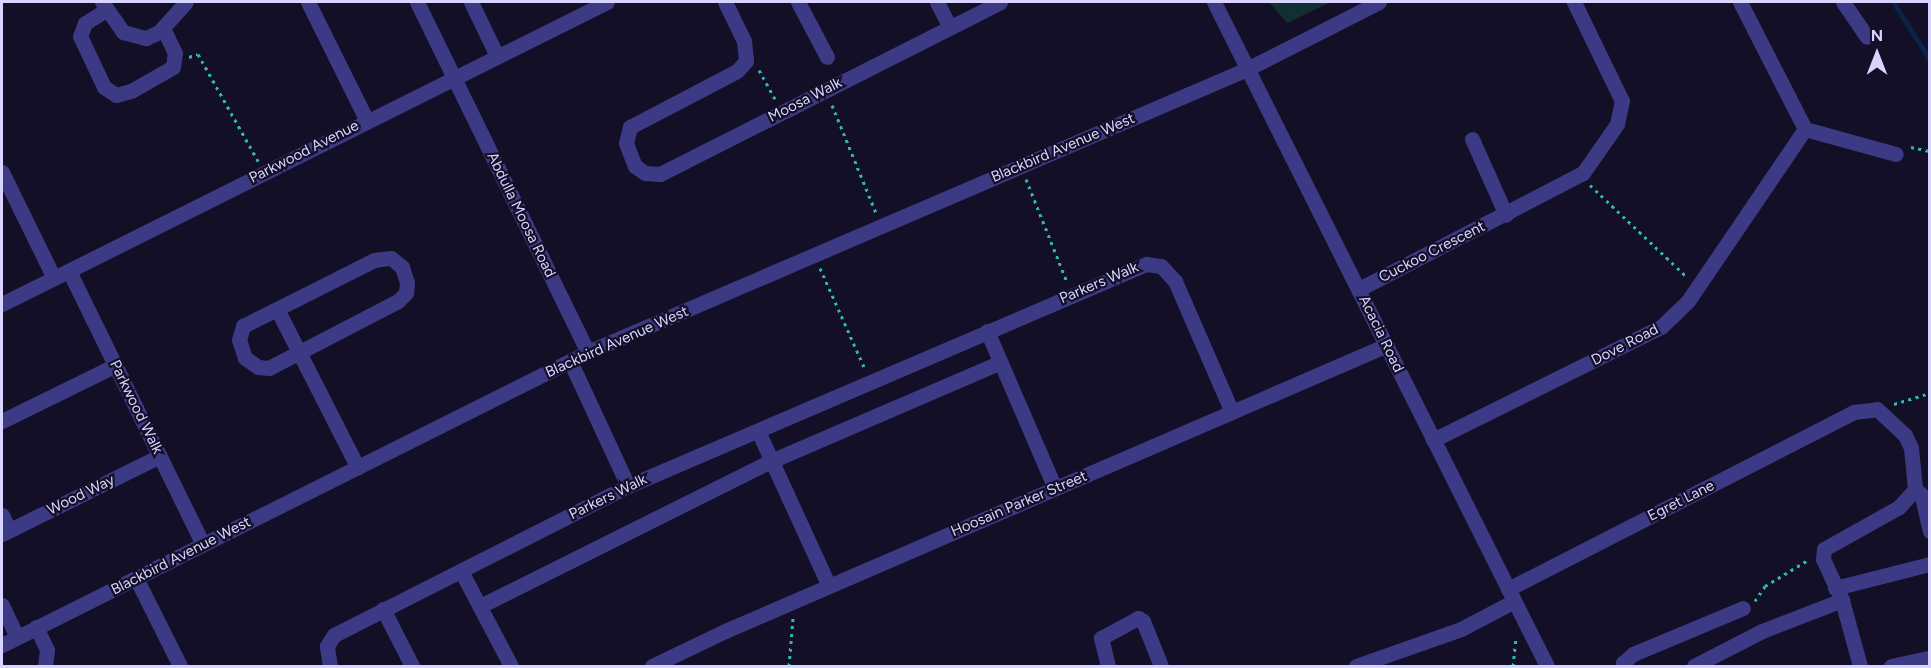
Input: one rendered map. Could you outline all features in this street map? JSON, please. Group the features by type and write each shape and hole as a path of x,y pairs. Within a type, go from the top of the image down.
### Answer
{"street":[{"path":"163,28 175,61 168,72 131,91 116,95 108,91 80,36 85,23 104,5 114,25 134,37 147,38 163,28 186,2"},
{"path":"308,2 367,121"},
{"name":"Abdulla Moosa Road","path":"417,2 588,352"},
{"path":"471,2 497,56"},
{"path":"725,2 748,54"},
{"path":"798,2 826,57"},
{"path":"937,2 950,27"},
{"name":"Moosa Walk","path":"748,54 737,71 630,127 626,143 635,166 645,173 660,174 1000,2"},
{"name":"Acacia Road","path":"1214,2 1548,666"},
{"name":"Blackbird Avenue West","path":"2,645 588,352 1247,69 1379,2"},
{"name":"Cuckoo Crescent","path":"1359,289 1506,215 1583,173 1617,124 1622,101 1574,2"},
{"path":"1740,2 1805,129 1896,154"},
{"path":"1843,2 1867,37"},
{"name":"Parkwood Avenue","path":"2,303 600,3"},
{"name":"Dove Road","path":"1433,440 1674,319 1805,129"},
{"path":"1472,139 1506,215"},
{"path":"2,172 54,278"},
{"path":"391,258 402,267 407,288 403,296 300,354 264,369 251,363 240,349 243,326 374,260 391,258"},
{"name":"Parkers Walk","path":"330,666 327,646 334,635 628,486 1132,268 1155,264 1168,271 1175,281 1232,412"},
{"name":"Parkwood Walk","path":"69,271 203,544"},
{"path":"277,309 358,468"},
{"path":"987,332 1055,488"},
{"name":"Hoosain Parker Street","path":"652,666 794,601 1387,345"},
{"path":"570,361 628,486"},
{"path":"480,606 771,461 1001,362"},
{"path":"2,421 116,365"},
{"path":"1877,409 1905,435 1911,448 1929,531"},
{"name":"Egret Lane","path":"1356,666 1461,629 1511,595 1854,412 1877,409"},
{"path":"758,431 829,586"},
{"name":"Wood Way","path":"5,532 160,456"},
{"path":"1860,666 1838,594 1822,553 1826,546 1922,496"},
{"path":"2,515 5,532"},
{"path":"1694,666 1838,594 1929,564"},
{"path":"461,571 511,666"},
{"path":"136,578 180,666"},
{"path":"2,605 17,637"},
{"path":"1625,666 1623,663 1632,654 1743,608"},
{"path":"383,609 412,666"},
{"path":"1108,666 1101,638 1138,618 1143,621 1161,666"},
{"path":"36,627 47,650 45,666"},
{"path":"1891,666 1929,658"}],"path":[{"path":"175,61 198,54 258,162"},
{"path":"748,54 782,112"},
{"path":"826,90 878,217"},
{"path":"1583,173 1593,191 1690,279"},
{"path":"1025,178 1069,286"},
{"path":"820,266 870,382"},
{"path":"1877,409 1929,393"},
{"path":"1743,608 1756,601 1765,586 1822,553"},
{"path":"789,666 794,601"},
{"path":"1513,666 1517,637"}],"green space":[{"path":"1269,2 1331,2 1287,23"}],"waterway":[{"path":"1893,2 1930,60"}]}
